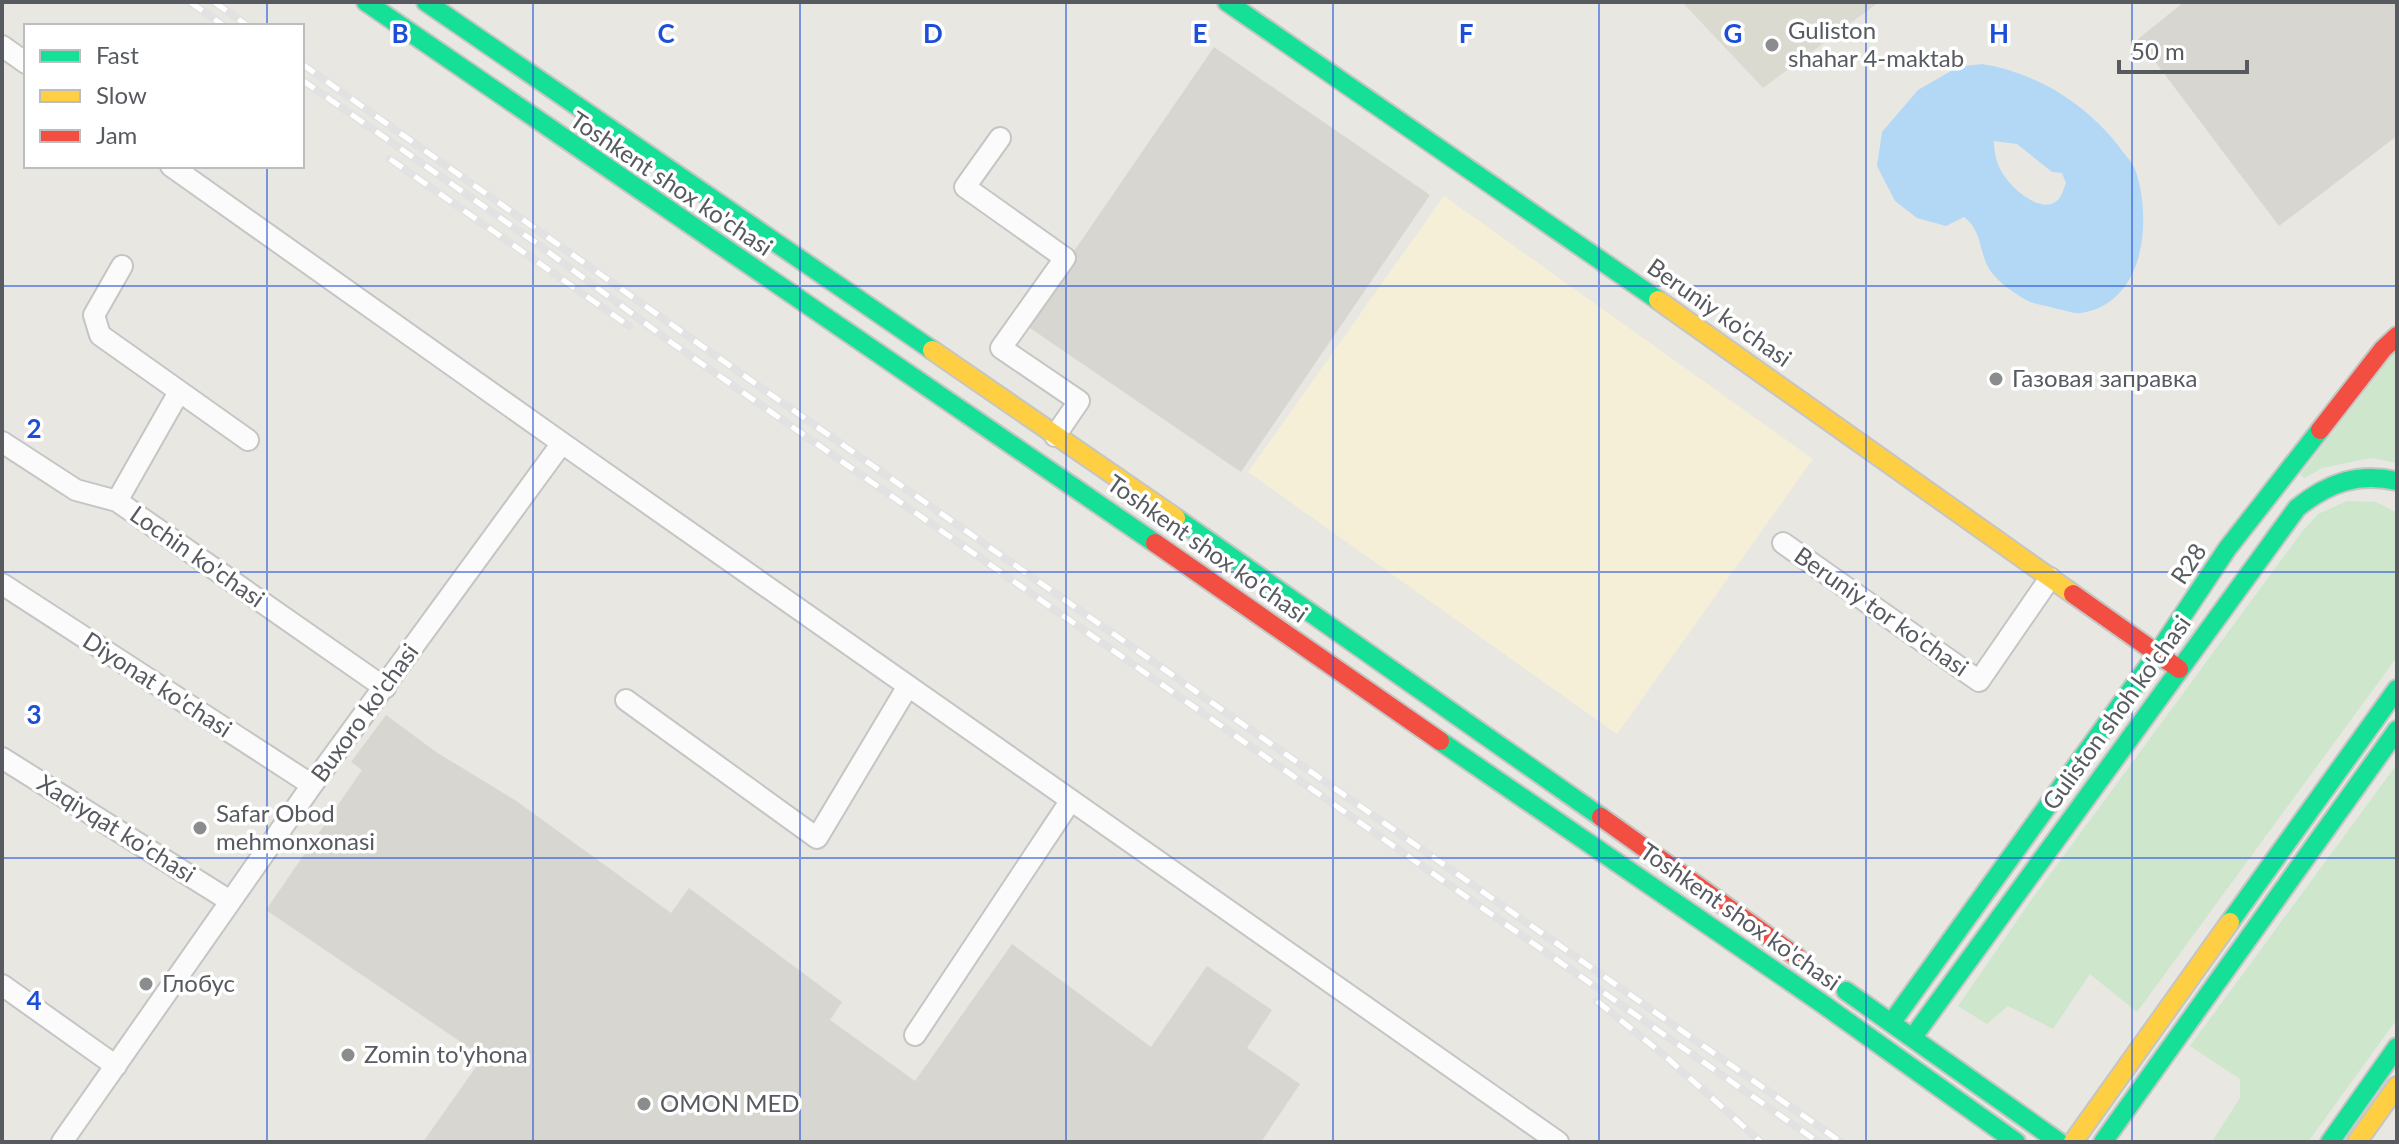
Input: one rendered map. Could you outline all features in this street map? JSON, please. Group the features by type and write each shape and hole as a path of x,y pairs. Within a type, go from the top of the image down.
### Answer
{"main road":[{"name":"Toshkent shox ko'chasi","path":"366,2 1052,471 1533,807 1820,1002 2016,1142"},
{"name":"Toshkent shox ko'chasi","path":"426,2 1055,436 1810,966"},
{"name":"Beruniy ko'chasi","path":"1227,2 1594,254 2179,669"},
{"name":"R28","path":"1892,1022 2157,654 2227,549 2383,349 2397,336"},
{"name":"Guliston shoh ko'chasi","path":"1913,1037 2297,508 2318,490 2341,480 2370,475 2397,481"},
{"path":"2073,1142 2397,689"},
{"path":"2103,1142 2397,730"},
{"path":"1533,807 1550,781"},
{"name":"Toshkent shox ko'chasi","path":"1834,983 2059,1142"},
{"path":"2330,1142 2397,1047"},
{"path":"2357,1142 2397,1086"}],"street":[{"path":"2,46 24,62"},
{"path":"1000,138 965,187 1065,258 1001,348 1079,401 1055,436"},
{"path":"174,168 1558,1142"},
{"path":"122,266 94,315 100,335 248,440"},
{"path":"117,501 179,392"},
{"name":"Lochin ko'chasi","path":"2,442 76,490 117,501 385,688"},
{"name":"Buxoro ko'chasi","path":"62,1142 312,785 562,443"},
{"name":"Beruniy tor ko'chasi","path":"1783,543 1979,681 2050,578"},
{"name":"Diyonat ko'chasi","path":"2,584 312,785"},
{"path":"626,700 817,838 908,686"},
{"name":"Xaqiyqat ko'chasi","path":"2,758 230,901"},
{"path":"915,1035 1071,800"},
{"path":"2,985 116,1066"}],"shaded area":[{"name":"Guliston shahar 4-maktab","path":"1682,2 1879,2 1763,88"},
{"path":"2184,2 2397,2 2397,136 2279,226 2138,39"},
{"path":"1214,47 1430,195 1241,472 1024,324"},
{"path":"1444,196 1813,459 1617,734 1248,472"},
{"path":"386,715 436,752 515,800 671,913 689,888 842,1002 830,1020 915,1081 1012,944 1151,1047 1207,966 1272,1010 1247,1048 1300,1084 1261,1142 423,1142 483,1057 266,910 362,770 351,762"}],"green space":[{"path":"2397,349 2397,463 2371,458 2322,468 2305,478 2300,475"},
{"path":"2347,501 2376,502 2397,513 2397,657 2137,1012 2090,974 2053,1029 2008,1006 1987,1024 1958,1006 2032,899 2301,533 2318,514"},
{"path":"2397,764 2397,1019 2308,1142 2215,1142 2213,1140 2240,1098 2240,1079 2190,1046"}],"water":[{"path":"1982,64 2003,68 2061,94 2095,120 2132,164 2141,192 2143,236 2131,277 2119,294 2102,306 2078,313 2028,301 2005,286 1990,271 1977,233 1964,217 1946,226 1917,218 1895,201 1877,166 1882,132 1918,90 1958,67","holes":["1994,141 2017,144 2052,172 2062,173 2066,183 2058,200 2051,204 2037,203 2022,194 2005,177 1996,160"]}],"railway":[{"path":"190,2 221,24"},
{"path":"214,2 245,24"},
{"path":"304,65 1841,1142"},
{"path":"304,81 532,240 672,343 1818,1142"},
{"path":"390,159 629,326"},
{"path":"1597,1001 1665,1056 1761,1142"}],"traffic: fast":[{"path":"366,2 1155,543"},
{"path":"426,2 932,350"},
{"path":"1227,2 1658,300"},
{"path":"1892,1022 2157,654 2227,549 2320,430"},
{"path":"1913,1037 2297,508 2320,492 2344,482 2369,478 2397,481"},
{"path":"1176,518 1601,817"},
{"path":"2230,922 2397,689"},
{"path":"2103,1142 2397,730"},
{"path":"1440,741 1820,1002 2016,1142"},
{"path":"1846,991 2059,1142"},
{"path":"2330,1142 2397,1047"}],"traffic: slow":[{"path":"1658,300 2073,594"},
{"path":"932,350 1176,518"},
{"path":"2073,1142 2230,922"},
{"path":"2357,1142 2397,1086"}],"traffic: jam":[{"path":"2320,430 2383,349 2397,336"},
{"path":"1155,543 1440,741"},
{"path":"2073,594 2179,669"},
{"path":"1601,817 1797,957"}],"place":[{"name":"Guliston shahar 4-maktab","path":"1772,45"},
{"name":"Газовая заправка","path":"1996,379"},
{"name":"Safar Obod mehmonxonasi","path":"200,828"},
{"name":"Глобус","path":"146,984"},
{"name":"Zomin to'yhona","path":"348,1055"},
{"name":"OMON MED","path":"644,1104"}]}
